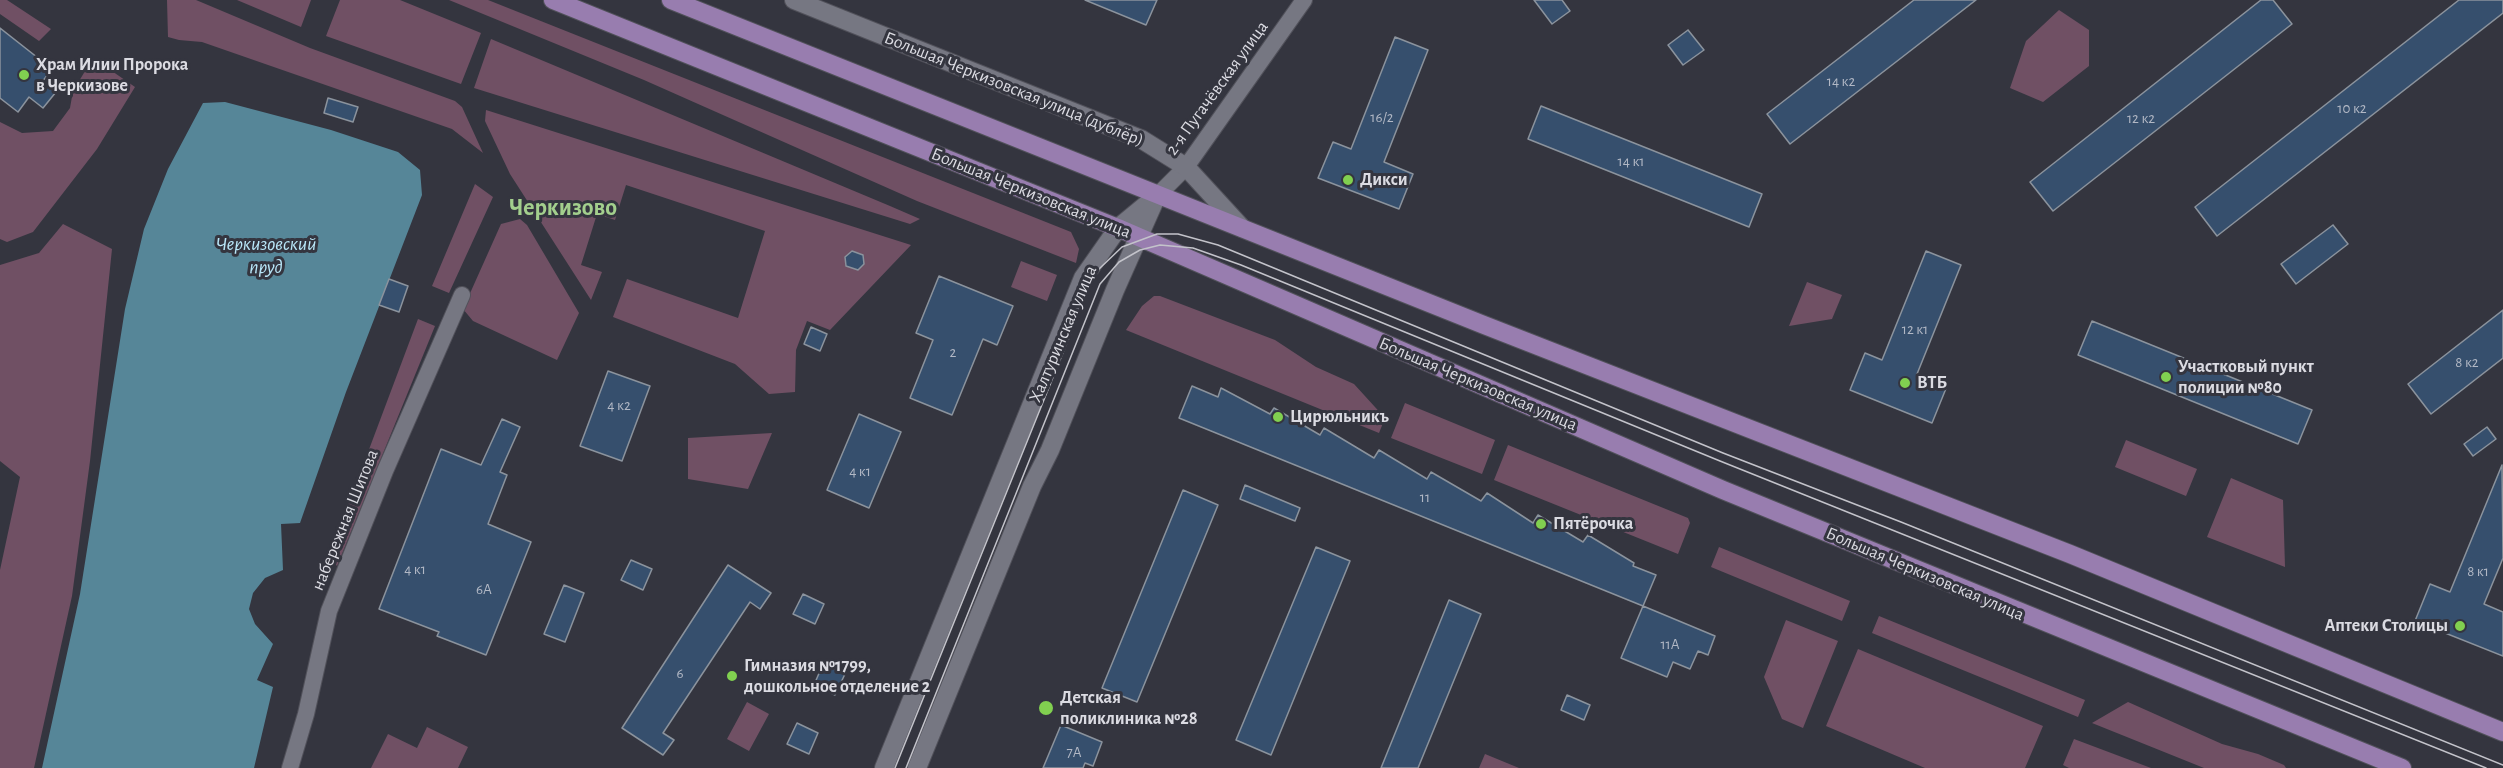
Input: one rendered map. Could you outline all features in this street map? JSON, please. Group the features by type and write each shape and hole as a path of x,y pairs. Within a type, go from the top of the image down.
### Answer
{"main road":[{"name":"Большая Черкизовская улица","path":"553,0 1118,228 1734,494 2402,768"},
{"path":"671,0 1158,195 2070,554 2503,732"}],"street":[{"name":"Большая Черкизовская улица (дублёр)","path":"794,0 1141,139 1186,167 1242,228"},
{"name":"2-я Пугачёвская улица","path":"1158,195 1186,167 1304,0"},
{"name":"Халтуринская улица","path":"884,768 1083,278 1118,228 1158,195"},
{"name":"Халтуринская улица","path":"916,768 1032,486 1050,450 1138,237 1158,195"},
{"name":"набережная Шитова","path":"290,768 306,714 324,629 385,471 462,295"}],"shaded area":[{"path":"0,0 7,0 51,29 39,41 0,14"},
{"path":"167,0 196,0 310,48 455,101 462,107 483,153 452,129 202,42 168,37"},
{"path":"237,0 311,0 301,27"},
{"path":"340,0 400,0 481,33 461,84 326,36"},
{"path":"449,0 488,0 1071,232 1079,249 1076,263 917,201 644,80"},
{"path":"2059,10 2089,30 2089,66 2043,102 2010,88 2026,41"},
{"path":"491,39 920,219 910,224 474,88"},
{"path":"93,58 135,87 97,149 33,232 7,242 0,239 0,122 22,133 53,131 70,108 73,91"},
{"path":"486,110 911,245 830,330 807,321 796,350 795,392 769,394 735,364 613,317 627,279 738,318 765,231 626,185 615,220 597,214 581,265 602,272 591,300 510,174 485,121"},
{"path":"475,184 493,197 449,293 432,286"},
{"path":"520,219 527,225 579,313 557,360 473,321 463,309 501,224"},
{"path":"63,224 112,249 90,461 72,596 34,768 0,768 0,570 20,477 0,461 0,265 39,253"},
{"path":"1021,261 1057,275 1047,301 1011,287"},
{"path":"1807,282 1842,295 1832,319 1789,326"},
{"path":"1154,296 1160,296 1275,340 1316,367 1354,384 1385,418 1379,433 1126,330 1142,306"},
{"path":"418,319 435,326 337,566 329,556"},
{"path":"1405,403 1495,440 1482,474 1391,438"},
{"path":"772,433 748,489 688,479 688,438"},
{"path":"2126,440 2197,469 2186,496 2115,467"},
{"path":"1508,445 1688,518 1690,523 1678,554 1494,480"},
{"path":"2231,478 2283,500 2285,567 2207,537"},
{"path":"1719,547 1850,601 1842,621 1711,567"},
{"path":"1879,616 2085,700 2078,717 1872,633"},
{"path":"1786,620 1838,641 1803,728 1782,719 1764,677"},
{"path":"1858,649 2043,726 2025,768 1925,768 1826,726"},
{"path":"747,702 769,714 749,751 727,739"},
{"path":"2128,702 2222,744 2258,754 2286,768 2204,768 2092,723"},
{"path":"427,727 468,747 458,768 371,768 388,734 417,748"},
{"path":"2074,739 2151,768 2069,768 2063,765"},
{"path":"1485,754 1519,768 1479,768"}],"water":[{"name":"Черкизовский пруд","path":"225,102 331,130 398,152 420,170 422,195 346,392 300,523 281,524 283,570 265,578 253,593 249,609 255,624 273,644 257,680 273,687 254,768 42,768 80,594 125,309 144,229 168,169 203,103"}],"building":[{"path":"1085,0 1157,0 1146,25"},
{"path":"1534,0 1562,0 1570,11 1552,24"},
{"path":"1914,0 1976,0 1790,144 1767,114"},
{"path":"2261,0 2273,0 2292,24 2053,211 2030,182"},
{"path":"2459,0 2503,0 2503,13 2217,236 2195,207"},
{"name":"Храм Илии Пророка в Черкизове","path":"0,28 52,69 42,82 56,92 43,108 29,97 18,112 0,98"},
{"path":"1688,30 1704,50 1683,65 1668,45"},
{"path":"1395,37 1428,50 1384,162 1413,174 1399,209 1318,178 1333,142 1351,149"},
{"path":"328,98 358,107 353,122 324,113"},
{"path":"1541,106 1762,194 1749,227 1528,139"},
{"path":"2333,225 2348,244 2296,284 2281,264"},
{"path":"852,251 863,255 864,264 858,270 846,266 845,257"},
{"path":"1926,251 1961,265 1917,374 1947,386 1932,423 1850,390 1865,353 1882,360"},
{"path":"939,276 1013,306 997,345 983,339 952,415 910,398 933,340 916,333"},
{"path":"389,279 408,286 399,312 379,305"},
{"path":"2503,310 2503,358 2431,414 2408,384"},
{"path":"2092,321 2312,410 2298,444 2078,355"},
{"path":"811,327 827,334 820,351 804,344"},
{"path":"608,371 650,386 622,461 580,446"},
{"path":"1192,386 1218,397 1221,388 1270,414 1274,408 1320,435 1324,428 1374,458 1379,450 1427,479 1431,472 1481,501 1487,493 1533,523 1538,515 1583,542 1588,535 1634,563 1633,566 1656,575 1643,606 1179,418"},
{"path":"859,414 901,432 869,508 827,490"},
{"path":"502,419 520,427 500,472 507,475 488,524 531,542 486,655 437,636 439,632 379,609 441,449 481,465"},
{"path":"2487,427 2496,439 2473,456 2464,444"},
{"path":"2502,465 2503,558 2484,604 2503,612 2503,656 2415,621 2430,584 2450,592"},
{"path":"1245,485 1300,508 1295,521 1240,499"},
{"path":"1183,490 1218,505 1137,702 1102,688"},
{"path":"1316,547 1350,561 1271,755 1236,740"},
{"path":"631,560 652,569 643,590 621,580"},
{"path":"728,565 771,593 760,609 750,602 663,733 674,740 663,755 622,728"},
{"path":"564,585 584,593 565,642 544,634"},
{"path":"803,594 824,604 815,624 793,614"},
{"path":"1449,600 1481,614 1418,768 1381,768"},
{"path":"1643,606 1715,636 1708,655 1698,651 1690,669 1673,662 1667,677 1621,658"},
{"path":"823,664 845,674 835,695 814,685"},
{"path":"1567,695 1590,705 1584,720 1561,710"},
{"path":"797,723 818,733 809,754 787,744"},
{"path":"1061,725 1102,742 1093,766 1085,763 1083,768 1043,768"}],"tram line":[{"path":"895,768 1092,281 1099,269 1122,247 1157,234 1178,234 1218,245 1723,453 1901,522 2503,765"},
{"path":"906,768 1100,284 1119,262 1140,250 1160,245 1193,248 1241,265 1720,461 2486,768"}],"place":[{"name":"Храм Илии Пророка в Черкизове","path":"24,75"},
{"name":"Дикси","path":"1348,180"},
{"name":"Участковый пункт полиции №80","path":"2166,377"},
{"name":"ВТБ","path":"1905,383"},
{"name":"Цирюльникъ","path":"1278,417"},
{"name":"Пятёрочка","path":"1541,524"},
{"name":"Аптеки Столицы","path":"2460,626"},
{"name":"Гимназия №1799, дошкольное отделение 2","path":"732,676"},
{"name":"Детская поликлиника №28","path":"1046,708"}],"district":[{"name":"Черкизово","path":"563,208"}]}
